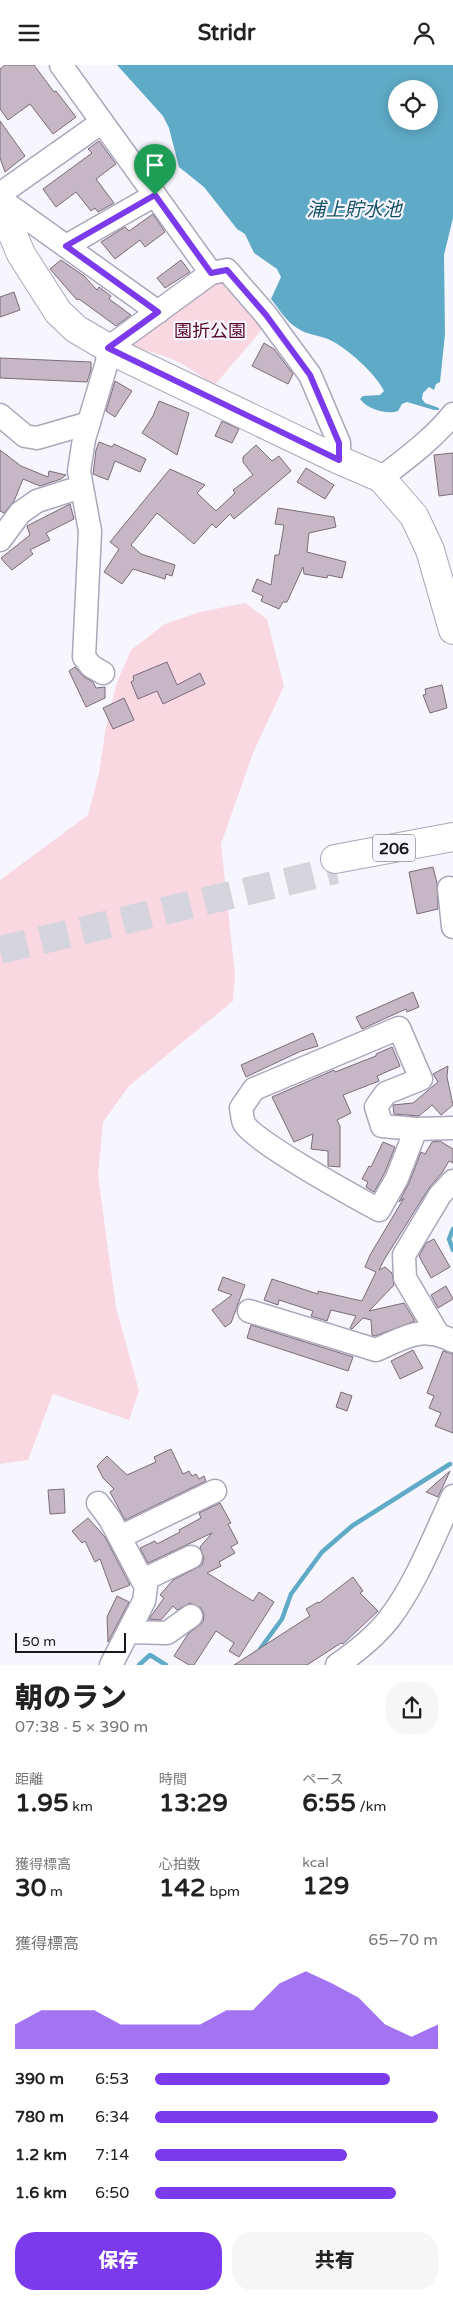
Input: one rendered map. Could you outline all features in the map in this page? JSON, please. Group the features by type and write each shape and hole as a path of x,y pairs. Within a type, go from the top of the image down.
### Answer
{"main road":[{"path":"1,206 21,254 58,312 76,329 108,348 339,460 381,478 414,516 446,585 453,630"},
{"name":"206","path":"453,837 336,864 453,847"}],"street":[{"path":"60,65 211,273"},
{"path":"102,122 1,206 66,246 158,312"},
{"path":"66,246 155,195"},
{"path":"103,673 91,666 84,657 90,531 79,471 89,423 107,362 108,348 211,273 227,270 266,315 310,375 339,443 339,460"},
{"path":"0,415 25,436 37,438 89,423"},
{"path":"381,478 417,451 448,420"},
{"path":"0,540 20,513 37,501 81,487"},
{"path":"449,888 453,927"},
{"path":"416,1129 396,1178 379,1210 340,1189 260,1138 244,1124 241,1108 254,1089 399,1028 421,1079 386,1093 376,1107 382,1126 416,1129 453,1127"},
{"path":"446,1338 406,1278 404,1255 440,1195 453,1181"},
{"path":"249,1311 376,1350 415,1333 446,1338"},
{"path":"120,1537 215,1491"},
{"path":"338,1665 362,1646 388,1620 405,1594 453,1496"},
{"path":"98,1503 120,1537 146,1587 144,1601 110,1665"},
{"path":"143,1580 191,1557"},
{"path":"128,1632 167,1633 191,1616"}],"green space":[{"name":"園折公園","path":"226,278 264,327 214,386 195,372 165,356 131,349 132,341 213,280"},
{"path":"245,603 267,619 284,686 253,753 221,844 235,975 233,1001 129,1086 103,1122 98,1175 116,1307 139,1391 129,1420 53,1394 28,1460 0,1464 0,880 88,815 99,773 106,727 116,685 131,650 165,624 200,612"}],"water":[{"name":"浦上貯水池","path":"117,65 453,65 453,218 444,255 445,334 440,382 436,384 434,390 429,387 423,393 422,399 425,403 439,408 439,410 407,402 402,404 398,411 383,412 363,403 360,399 363,396 380,395 384,391 380,384 360,362 337,344 301,330 283,315 271,299 281,277 277,269 254,253 245,234 237,229 204,187 179,167 169,128 163,116"}],"building":[{"path":"5,65 34,65 76,117 53,134 30,104 8,120 0,109 0,69"},
{"path":"0,121 25,156 5,172 0,158"},
{"path":"99,141 116,164 96,179 114,203 98,212 95,208 91,211 76,192 56,207 43,189 92,153 88,149"},
{"path":"153,214 165,232 145,247 140,240 115,259 101,242 125,227 129,231"},
{"path":"61,260 84,276 97,290 99,287 111,296 109,299 131,315 116,326 79,299 77,300 50,269"},
{"path":"181,260 190,272 165,288 157,278"},
{"path":"14,292 20,310 0,317 0,297"},
{"path":"264,343 274,349 293,374 288,384 252,366"},
{"path":"0,358 91,362 91,370 87,382 0,378"},
{"path":"115,381 132,391 115,417 106,411"},
{"path":"159,401 189,413 177,455 142,433 153,416"},
{"path":"222,421 239,429 232,443 215,436"},
{"path":"99,442 112,447 114,444 146,459 140,472 115,461 108,480 93,474"},
{"path":"256,445 272,461 279,456 291,471 234,519 230,514 216,528 212,524 194,544 157,513 131,545 141,554 175,565 172,576 166,574 165,579 133,569 122,584 104,572 119,549 110,542 170,469 205,485 197,493 216,511 235,493 233,490 253,475 243,462 243,457"},
{"path":"0,450 21,466 48,477 49,471 66,475 61,479 40,486 23,479 14,501 4,513 0,511"},
{"path":"453,453 453,494 439,496 434,455"},
{"path":"306,468 334,485 325,499 297,482"},
{"path":"70,504 74,519 46,533 50,540 30,550 33,554 12,570 4,562 1,558 30,535 27,526"},
{"path":"278,508 334,517 336,527 309,533 307,552 346,562 342,578 328,575 327,578 304,574 303,567 287,602 283,602 279,609 261,601 263,596 252,591 257,579 271,585 275,555 279,555 284,525 275,524"},
{"path":"167,662 177,685 200,673 205,684 163,704 157,691 138,699 131,682 134,680 133,676"},
{"path":"75,667 84,677 93,682 96,688 105,687 105,698 86,707 69,671"},
{"path":"442,685 447,708 430,713 423,695 426,694 425,689"},
{"path":"124,698 134,720 113,729 103,708"},
{"path":"433,867 437,883 438,909 417,914 409,872"},
{"path":"413,992 419,1007 407,1012 406,1009 362,1029 356,1017"},
{"path":"313,1033 318,1046 301,1051 246,1077 241,1065"},
{"path":"392,1047 400,1066 377,1076 379,1081 343,1095 351,1113 337,1120 340,1126 340,1167 328,1166 328,1151 311,1149 313,1134 294,1142 272,1097 334,1070 335,1072 376,1056 376,1054"},
{"path":"448,1066 447,1077 453,1105 441,1115 432,1105 419,1116 394,1114 393,1105 413,1103 438,1082 433,1074"},
{"path":"440,1141 453,1149 453,1163 449,1161 442,1173 429,1188 384,1260 379,1270 385,1267 392,1273 394,1285 369,1311 404,1303 415,1321 375,1336 372,1335 371,1320 363,1318 352,1329 350,1328 356,1316 331,1310 327,1321 311,1316 313,1311 279,1300 278,1305 264,1300 272,1279 318,1294 318,1291 362,1301 376,1272 365,1267 370,1255 404,1198 399,1202 409,1183 421,1152 425,1154 432,1142"},
{"path":"383,1142 395,1147 385,1172 374,1192 366,1187 368,1182 362,1179 369,1166 371,1167"},
{"path":"434,1239 450,1267 431,1278 419,1256 426,1243"},
{"path":"223,1277 245,1285 231,1323 225,1327 212,1310 232,1295 218,1290"},
{"path":"446,1286 453,1299 438,1308 431,1295"},
{"path":"251,1325 353,1357 348,1371 247,1338"},
{"path":"413,1350 423,1368 400,1379 391,1361"},
{"path":"443,1351 453,1354 453,1433 435,1426 441,1413 429,1408 434,1396 427,1393"},
{"path":"341,1392 352,1396 347,1411 336,1407"},
{"path":"171,1449 183,1474 189,1471 192,1476 196,1474 199,1479 204,1476 206,1481 125,1520 110,1492 114,1489 103,1478 97,1466 107,1456 127,1475 156,1462 154,1457"},
{"path":"450,1471 438,1497 426,1492"},
{"path":"64,1489 65,1513 50,1514 48,1490"},
{"path":"220,1503 231,1523 228,1524 238,1543 231,1547 235,1553 219,1562 221,1566 207,1573 253,1601 259,1592 274,1602 239,1657 229,1651 234,1643 216,1631 194,1665 189,1665 174,1656 188,1634 203,1622 204,1614 201,1608 190,1603 177,1610 173,1606 161,1620 149,1619 164,1598 160,1595 173,1580 202,1565 204,1558 200,1547 212,1533 148,1563 140,1548 155,1541 157,1544 180,1532 179,1530 201,1518 199,1513"},
{"path":"88,1518 105,1537 130,1585 112,1592 100,1559 95,1562 85,1541 82,1543 72,1531"},
{"path":"353,1577 363,1591 360,1593 378,1611 343,1644 341,1643 307,1665 234,1665 310,1616 306,1609 319,1603"},
{"path":"117,1596 129,1602 108,1642 107,1617"}],"waterway":[{"path":"453,1229 449,1239 453,1250"},
{"path":"260,1649 282,1619 291,1594 322,1552 352,1526 450,1464"},
{"path":"139,1665 150,1655 166,1665"}],"tunnel":[{"path":"0,950 336,870"}],"route":[{"path":"155,195 211,273 227,270 266,315 310,375 339,443 339,460 108,348 158,312 66,246 155,195"}]}
